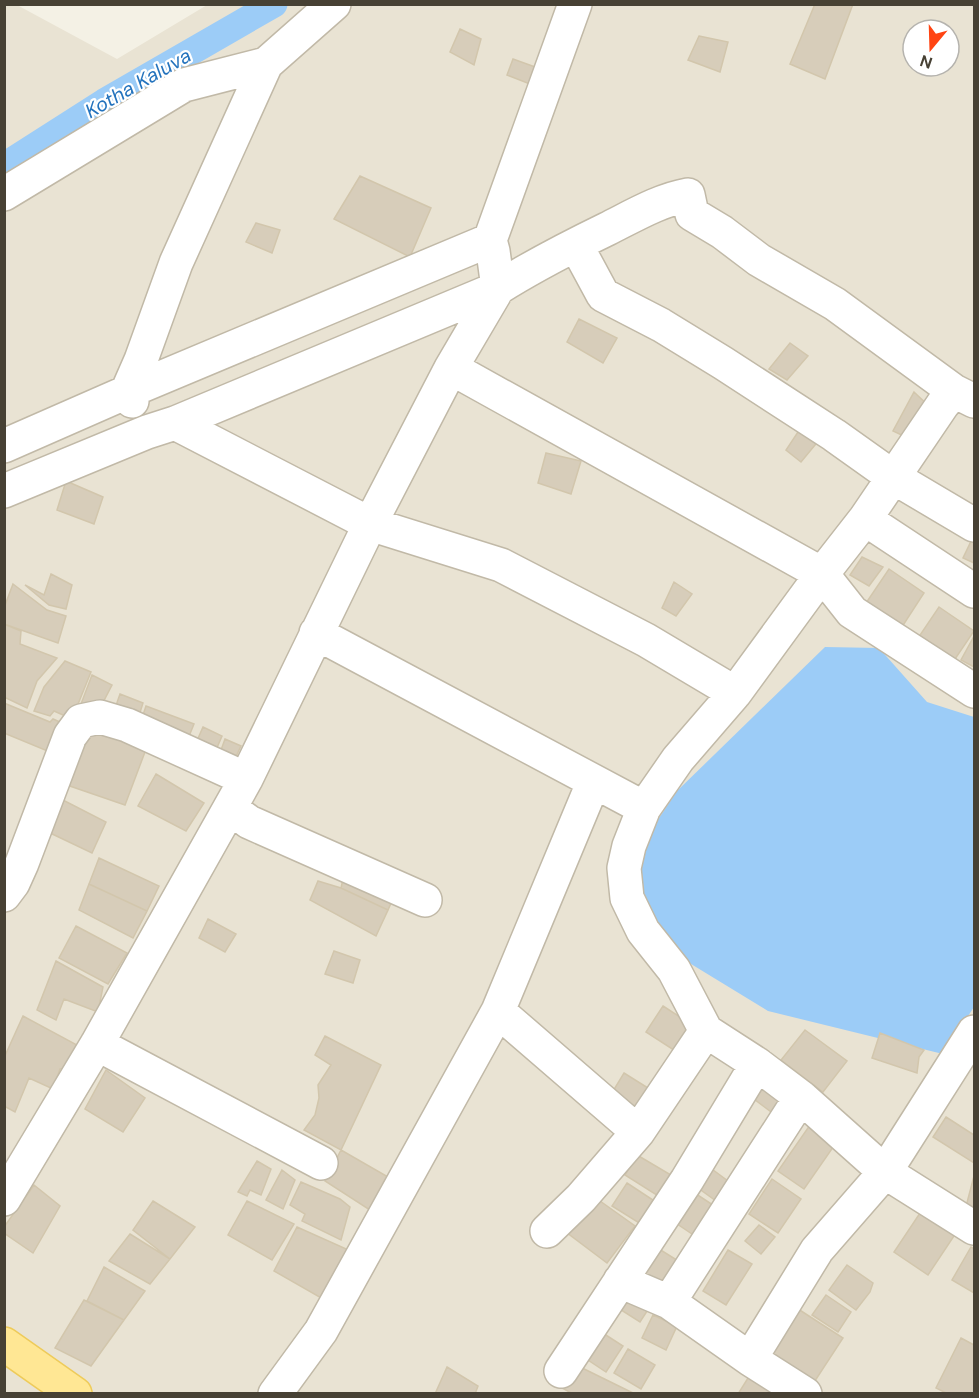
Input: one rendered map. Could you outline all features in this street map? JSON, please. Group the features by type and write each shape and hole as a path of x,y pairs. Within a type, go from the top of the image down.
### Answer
{"main road":[{"path":"4,1344 75,1394"}],"street":[{"path":"144,413 141,360 176,263 266,64 334,4"},
{"path":"4,1199 97,1044 246,779 370,524 451,368 494,264 575,4"},
{"path":"4,194 184,85 266,64"},
{"path":"4,491 144,413 494,264 538,263 644,210 675,197 688,195 692,214 722,232 767,265 835,304 964,396"},
{"path":"576,244 603,295 661,325 723,363 834,435 893,477 975,525"},
{"path":"4,446 144,413 494,264"},
{"path":"451,368 822,574 852,612 975,691"},
{"path":"964,396 943,404 865,519 735,693 678,759 644,808 629,846 624,868 627,898 643,931 674,970 706,1030 802,1098 885,1172 975,1228"},
{"path":"144,413 370,524 501,565 646,640 735,693"},
{"path":"865,519 975,591"},
{"path":"316,633 593,783 644,808"},
{"path":"4,896 22,863 70,736 81,722 100,717 127,725 246,779"},
{"path":"275,1394 321,1331 498,1011 593,783"},
{"path":"230,808 249,822 425,900"},
{"path":"498,1011 638,1132"},
{"path":"547,1231 581,1198 638,1132 706,1030"},
{"path":"750,1359 817,1250 885,1172 975,1032"},
{"path":"97,1044 321,1163"},
{"path":"561,1371 687,1180 757,1064"},
{"path":"669,1302 802,1098"},
{"path":"620,1281 669,1302 750,1359 805,1394"}],"shaded area":[{"path":"5,5 17,5 117,59 207,5 974,5 974,1393 5,1394"}],"water":[{"path":"825,647 879,648 927,702 974,717 974,1007 943,1054 768,1011 673,953 638,907 631,860 677,791"}],"building":[{"path":"815,4 853,4 825,79 790,64"},
{"path":"460,29 481,39 474,65 450,52"},
{"path":"699,36 728,42 720,72 688,60"},
{"path":"513,59 538,68 535,86 507,75"},
{"path":"360,176 431,208 410,257 334,219"},
{"path":"256,223 280,230 272,253 246,242"},
{"path":"579,319 617,338 603,363 567,342"},
{"path":"790,343 808,356 787,380 769,369"},
{"path":"914,392 931,408 910,439 893,431"},
{"path":"800,429 820,439 801,462 786,450"},
{"path":"546,453 581,461 571,494 538,483"},
{"path":"66,481 103,497 94,524 57,510"},
{"path":"974,535 974,563 963,558"},
{"path":"862,557 883,567 869,586 850,575"},
{"path":"889,569 924,593 900,630 864,606"},
{"path":"51,574 72,585 66,609 49,605 25,585 44,595"},
{"path":"674,582 692,594 676,616 662,608"},
{"path":"13,584 47,610 66,616 58,643 4,624 4,608"},
{"path":"939,607 974,631 951,665 916,641"},
{"path":"4,624 21,631 20,644 57,658 37,681 27,708 4,697"},
{"path":"974,639 974,667 961,660"},
{"path":"65,661 91,672 72,719 54,711 50,716 34,711 44,687"},
{"path":"92,675 112,685 98,712 81,704"},
{"path":"120,694 143,703 136,725 112,717"},
{"path":"4,703 50,722 53,719 62,723 50,752 4,733"},
{"path":"146,706 194,724 185,746 139,727"},
{"path":"88,724 148,744 125,805 61,783"},
{"path":"203,727 222,736 212,759 193,750"},
{"path":"225,739 241,746 231,767 217,761"},
{"path":"156,774 204,803 186,831 138,806"},
{"path":"57,797 106,822 92,853 46,831"},
{"path":"99,858 159,886 147,911 89,884"},
{"path":"345,870 395,894 388,910 341,888"},
{"path":"318,881 341,888 388,910 376,936 310,900"},
{"path":"89,884 147,911 133,938 79,910"},
{"path":"208,919 236,934 225,952 199,938"},
{"path":"76,926 127,953 108,984 59,958"},
{"path":"334,951 360,960 353,983 325,974"},
{"path":"56,961 103,987 98,1012 64,999 56,1020 37,1010"},
{"path":"663,1006 700,1030 683,1056 646,1032"},
{"path":"23,1016 77,1045 70,1068 60,1069 53,1089 29,1078 15,1112 4,1106 4,1058"},
{"path":"805,1030 847,1061 823,1092 781,1060"},
{"path":"880,1033 924,1050 919,1057 917,1073 872,1058"},
{"path":"325,1036 381,1065 341,1150 304,1130 315,1115 319,1098 318,1085 331,1065 315,1055"},
{"path":"106,1070 145,1098 123,1132 85,1109"},
{"path":"624,1073 656,1093 641,1115 610,1096"},
{"path":"759,1075 797,1103 783,1121 746,1093"},
{"path":"946,1117 974,1135 974,1163 933,1137"},
{"path":"810,1125 836,1143 804,1189 778,1171"},
{"path":"341,1150 395,1181 373,1212 325,1181"},
{"path":"637,1155 676,1178 663,1199 625,1175"},
{"path":"257,1161 271,1169 261,1195 250,1190 247,1196 238,1192"},
{"path":"701,1161 736,1187 723,1206 687,1180"},
{"path":"282,1170 295,1180 283,1209 266,1200"},
{"path":"974,1176 974,1217 964,1214"},
{"path":"772,1179 801,1199 778,1233 749,1214"},
{"path":"301,1182 340,1199 350,1207 341,1240 302,1221 305,1214 290,1205"},
{"path":"627,1183 659,1204 644,1226 612,1206"},
{"path":"34,1185 60,1206 33,1253 4,1233 4,1227"},
{"path":"687,1188 716,1207 695,1236 667,1217"},
{"path":"593,1196 635,1226 607,1263 566,1232"},
{"path":"153,1201 195,1227 170,1259 133,1230"},
{"path":"247,1201 294,1224 272,1260 228,1235"},
{"path":"922,1210 956,1233 928,1275 894,1252"},
{"path":"759,1225 775,1237 761,1254 745,1241"},
{"path":"297,1227 362,1256 330,1303 274,1271"},
{"path":"130,1234 170,1259 150,1284 109,1261"},
{"path":"651,1244 680,1262 660,1294 631,1276"},
{"path":"971,1247 974,1249 974,1293 952,1280"},
{"path":"728,1250 752,1264 726,1305 703,1291"},
{"path":"847,1265 873,1283 870,1292 856,1310 829,1290"},
{"path":"104,1267 145,1291 124,1320 87,1301"},
{"path":"826,1295 851,1312 838,1332 812,1315"},
{"path":"84,1300 124,1320 91,1366 55,1348"},
{"path":"607,1301 653,1302 640,1322"},
{"path":"795,1307 843,1338 811,1387 763,1356"},
{"path":"653,1315 677,1326 666,1350 642,1338"},
{"path":"595,1328 623,1346 606,1372 579,1354"},
{"path":"961,1338 974,1345 974,1394 948,1394 936,1388"},
{"path":"628,1349 655,1365 641,1389 614,1373"},
{"path":"574,1364 633,1393 573,1394 562,1388"},
{"path":"447,1367 478,1386 475,1394 435,1394"},
{"path":"753,1370 788,1394 738,1394"}],"waterway":[{"name":"Kotha Kaluva","path":"4,166 104,102 274,4"}]}
